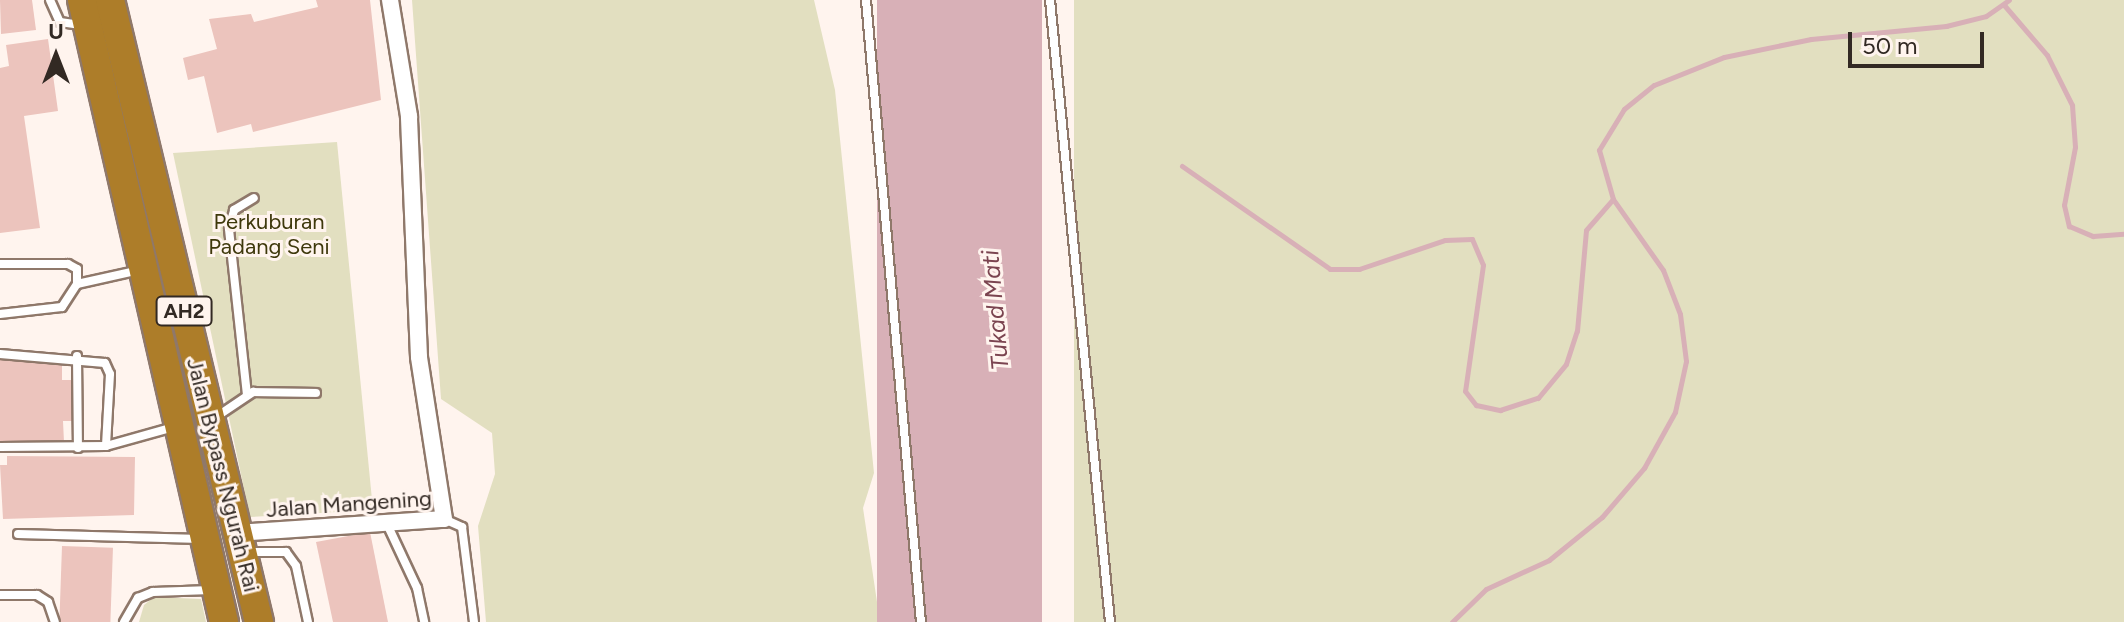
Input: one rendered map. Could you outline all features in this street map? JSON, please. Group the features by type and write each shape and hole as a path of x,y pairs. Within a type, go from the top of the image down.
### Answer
{"highway":[{"name":"Jalan Bypass Ngurah Rai","path":"110,0 259,622"},
{"name":"Jalan Bypass Ngurah Rai","path":"85,13 224,622"}],"street":[{"path":"390,0 409,116 420,367 444,519"},
{"name":"Jalan Mangening","path":"240,542 387,523 444,519"}],"lane":[{"path":"50,0 60,22 85,13"},
{"path":"866,0 921,622"},
{"path":"1050,0 1110,622"},
{"path":"247,395 229,228 234,210 254,198"},
{"path":"0,264 68,264 77,269 77,284 62,307 0,314"},
{"path":"77,284 143,270"},
{"path":"0,354 98,359 110,374 106,446"},
{"path":"77,356 78,448"},
{"path":"209,422 247,395 316,393"},
{"path":"0,447 106,446 178,426"},
{"name":"Jalan Mangening","path":"444,519 462,527 474,622"},
{"path":"387,523 417,588 424,622"},
{"path":"18,534 206,539"},
{"path":"240,542 286,552 296,566 308,622"},
{"path":"124,622 138,598 153,592 216,589"},
{"path":"0,595 37,595 48,602 55,622"}],"green space":[{"path":"412,0 814,0 835,90 874,473 863,508 880,622 486,622 478,526 495,474 492,433 441,399"},
{"path":"1074,0 2124,0 2124,622 1074,622"},
{"name":"Perkuburan Padang Seni","path":"337,142 373,510 250,517 173,153"},
{"path":"154,597 201,599 206,622 139,622 144,605"}],"water":[{"path":"877,0 1042,0 1042,622 877,622"}],"building":[{"path":"0,0 32,0 36,30 1,34"},
{"path":"316,0 370,0 381,100 253,132 251,124 217,133 204,76 188,80 183,58 217,49 209,19 251,14 254,22 318,7"},
{"path":"48,39 58,111 24,116 40,228 0,233 0,68 9,66 6,45"},
{"path":"0,359 62,359 62,380 75,380 75,421 63,421 64,442 0,442"},
{"path":"7,456 135,457 134,515 3,519 0,465 7,465"},
{"path":"370,532 388,622 333,622 316,542"},
{"path":"62,546 113,548 110,622 59,622"}],"waterway":[{"name":"Tukad Mati","path":"1452,622 1486,589 1549,560 1602,517 1644,468 1675,412 1686,361 1680,314 1663,270 1613,199 1599,150 1624,109 1654,85 1724,57 1811,39 1946,26 1986,16 2009,0"},
{"path":"2004,5 2047,55 2072,105 2075,147 2064,205 2069,226 2093,236 2124,234"},
{"path":"1182,166 1330,269 1359,269 1445,240 1472,239 1483,265 1465,391 1476,405 1500,410 1538,398 1566,364 1577,331 1586,230 1613,199"}]}
